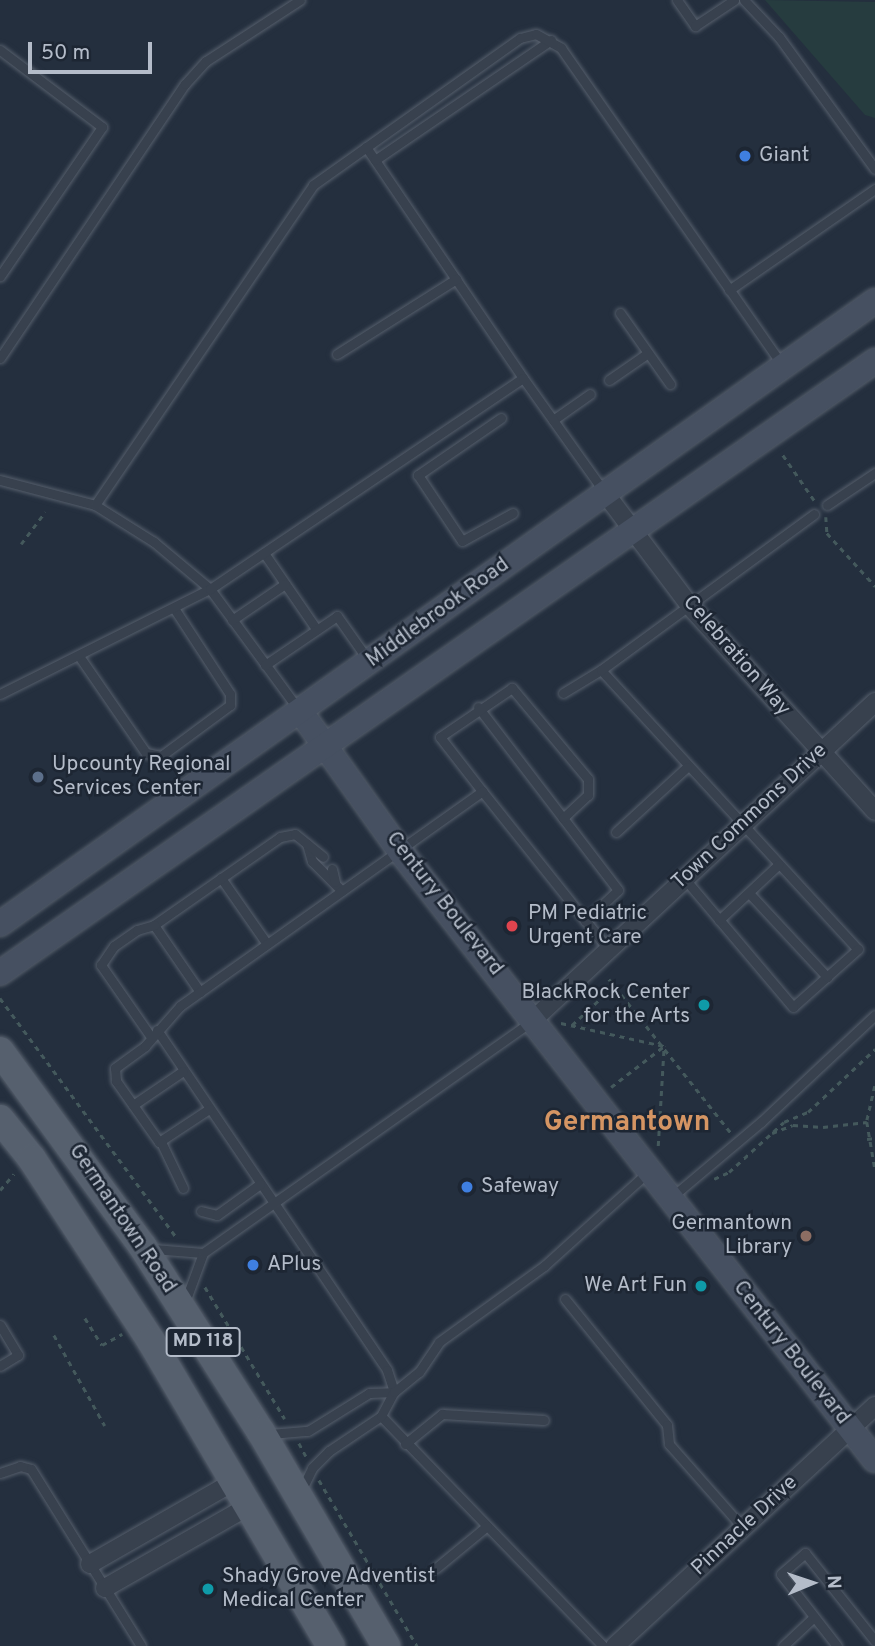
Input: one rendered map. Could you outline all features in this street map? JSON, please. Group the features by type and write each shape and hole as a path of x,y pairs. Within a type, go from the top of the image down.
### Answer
{"main road":[{"name":"Middlebrook Road","path":"0,924 875,301"},
{"path":"0,972 327,747 875,361"},
{"name":"Century Boulevard","path":"300,711 400,850 875,1460"},
{"name":"Germantown Road","path":"0,1051 143,1247 261,1432 386,1646"},
{"name":"Germantown Road","path":"0,1119 32,1159 151,1340 331,1646"}],"street":[{"name":"Celebration Way","path":"605,493 690,606 875,811"},
{"name":"Town Commons Drive","path":"533,1020 875,702"},
{"name":"Pinnacle Drive","path":"615,1646 875,1406"},
{"path":"90,1564 233,1482"},
{"path":"105,1588 247,1507"}],"lane":[{"path":"0,358 185,84 206,61 300,0"},
{"path":"677,0 695,26 734,0"},
{"path":"744,0 779,37 875,169"},
{"path":"95,505 313,185 520,38 536,34 561,48 783,366"},
{"path":"375,160 551,40"},
{"path":"0,50 102,127 0,276"},
{"path":"366,147 523,378 605,493"},
{"path":"729,290 875,189"},
{"path":"337,354 456,279"},
{"path":"620,313 670,384"},
{"path":"609,380 648,353"},
{"path":"0,694 210,589 523,378"},
{"path":"553,419 590,394"},
{"path":"501,418 419,471 419,482 463,541 513,513"},
{"path":"827,505 873,478"},
{"path":"0,480 95,505 145,535 210,589 300,711"},
{"path":"563,693 601,670 814,514"},
{"path":"264,553 317,629"},
{"path":"232,620 285,584"},
{"path":"79,656 146,753 161,756 230,705 230,694 174,608"},
{"path":"265,665 337,616 369,662"},
{"path":"601,670 687,767 858,949 793,1007 684,878"},
{"path":"564,818 588,795 588,779 512,688 478,707 440,737 608,949"},
{"path":"478,707 618,890 585,921"},
{"path":"616,832 687,767"},
{"path":"183,1188 161,1142 116,1081 115,1068 200,992 482,792"},
{"path":"323,857 307,844 289,835 244,862 154,925 137,930 114,946 101,965 183,1071 274,1203 387,1370 394,1392"},
{"path":"307,844 312,861 342,891"},
{"path":"719,920 778,865"},
{"path":"332,869 335,882"},
{"path":"221,878 267,944"},
{"path":"749,892 827,977"},
{"path":"154,925 200,992"},
{"path":"670,1198 761,1122 875,1015"},
{"path":"143,1247 169,1254 203,1253 533,1020"},
{"path":"133,1105 183,1071"},
{"path":"161,1142 209,1109"},
{"path":"298,1499 312,1468 329,1451 381,1416 394,1392 419,1372 439,1342 544,1266 648,1171"},
{"path":"201,1211 217,1216 260,1184"},
{"path":"183,1310 203,1253"},
{"path":"565,1298 667,1425 669,1444 743,1528"},
{"path":"0,1325 18,1355 0,1366"},
{"path":"261,1432 281,1436 308,1431 369,1393 394,1392"},
{"path":"405,1444 442,1414 544,1420"},
{"path":"381,1416 405,1444 603,1646"},
{"path":"0,1473 20,1466 31,1469 141,1646"},
{"path":"436,1569 487,1526"},
{"path":"837,1646 781,1574 805,1553 875,1640"},
{"path":"783,1646 814,1617"}],"path":[{"path":"783,455 828,520 827,533 875,586"},
{"path":"21,544 45,512"},
{"path":"609,979 733,1136"},
{"path":"572,1025 615,985"},
{"path":"0,998 180,1242"},
{"path":"561,1023 664,1046"},
{"path":"611,1087 664,1046"},
{"path":"658,1146 664,1046"},
{"path":"709,1182 729,1171 784,1122 808,1112 875,1049"},
{"path":"875,1086 867,1122 867,1139 875,1169"},
{"path":"772,1133 793,1125 823,1127 867,1122"},
{"path":"867,1139 875,1138"},
{"path":"0,1190 19,1168"},
{"path":"85,1318 102,1345 125,1332"},
{"path":"54,1335 105,1426"}],"green space":[{"path":"765,0 875,2 875,118 865,115"}],"place":[{"name":"Giant","path":"745,156"},
{"name":"Upcounty Regional Services Center","path":"38,777"},
{"name":"PM Pediatric Urgent Care","path":"512,926"},
{"name":"BlackRock Center for the Arts","path":"704,1005"},
{"name":"Safeway","path":"467,1187"},
{"name":"Germantown Library","path":"806,1236"},
{"name":"APlus","path":"253,1265"},
{"name":"We Art Fun","path":"701,1286"},
{"name":"Shady Grove Adventist Medical Center","path":"208,1589"}],"district":[{"name":"Germantown","path":"627,1123"}]}
